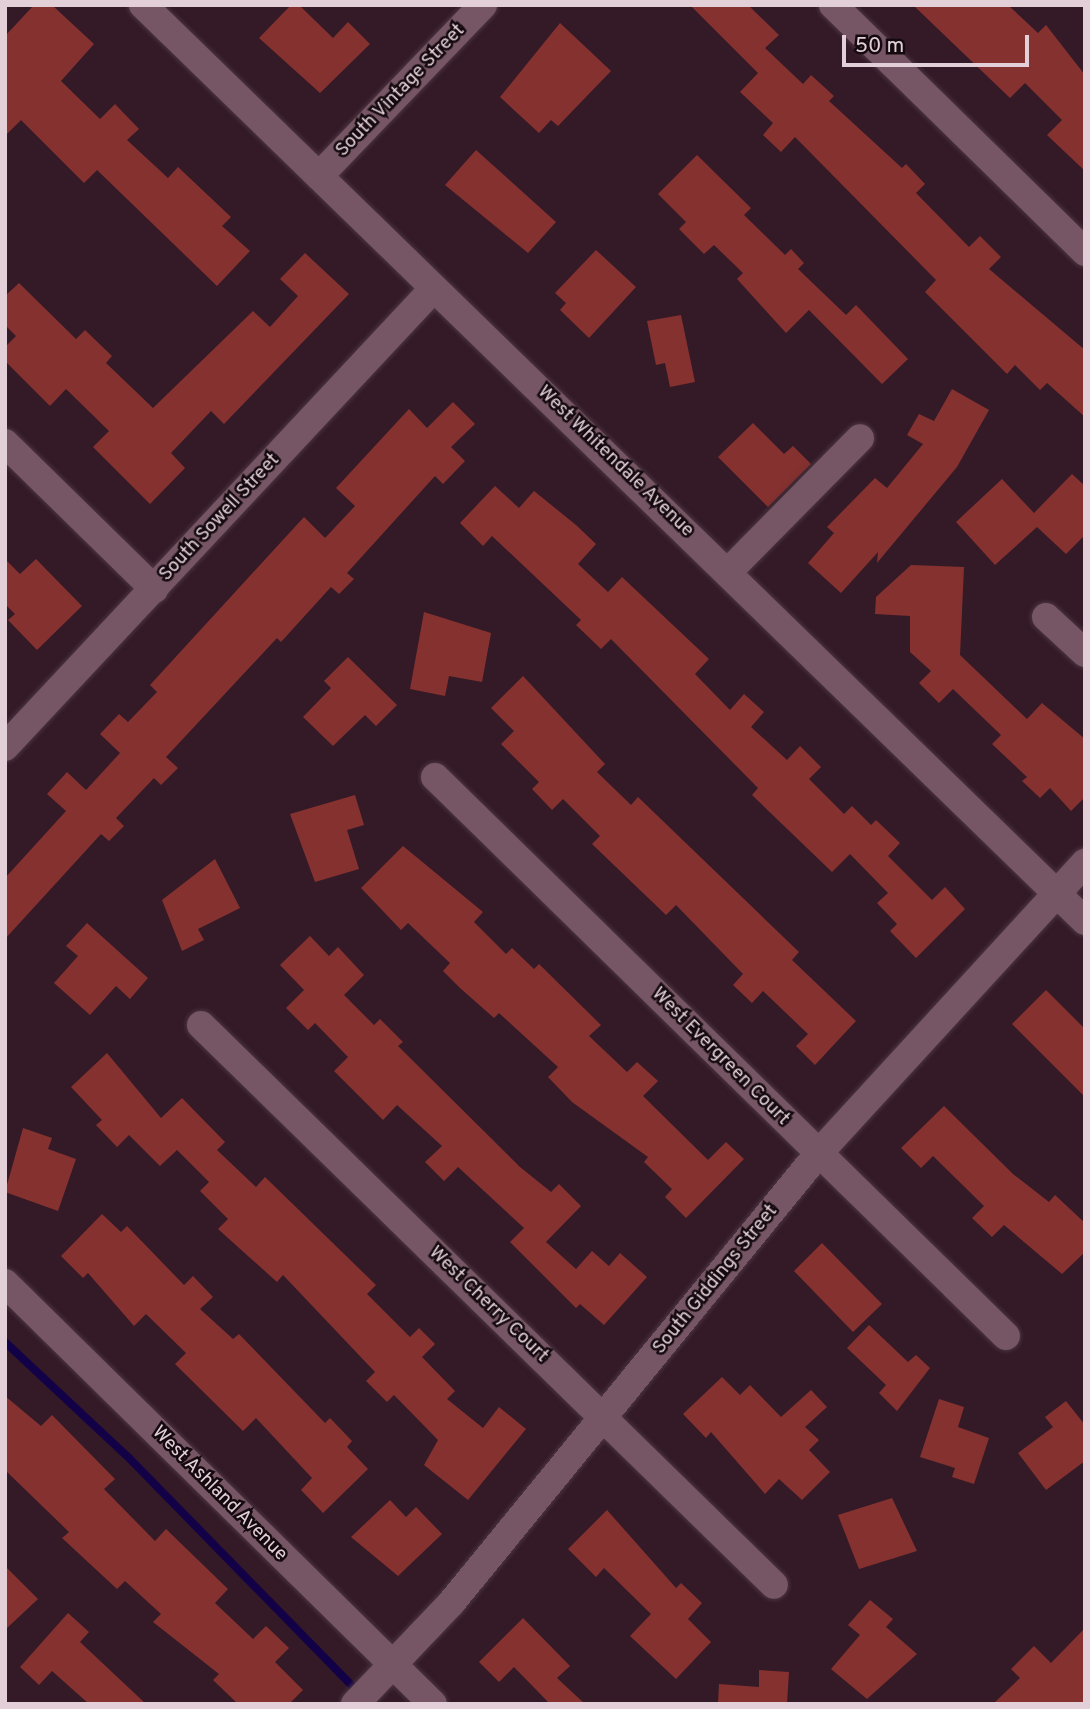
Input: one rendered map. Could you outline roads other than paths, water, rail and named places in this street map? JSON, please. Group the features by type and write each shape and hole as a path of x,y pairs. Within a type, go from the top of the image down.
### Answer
{"street":[{"name":"West Whitendale Avenue","path":"143,5 1085,921"},
{"name":"South Vintage Street","path":"319,176 483,5"},
{"path":"833,5 1085,252"},
{"name":"South Sowell Street","path":"5,747 434,288"},
{"path":"728,572 860,438"},
{"path":"5,443 154,589"},
{"path":"1046,617 1085,653"},
{"name":"West Evergreen Court","path":"435,777 1006,1336"},
{"name":"South Giddings Street","path":"355,1704 452,1602 818,1154 1085,863"},
{"name":"West Cherry Court","path":"201,1025 775,1585"},
{"name":"West Ashland Avenue","path":"5,1283 433,1704"}],"waterway":[{"path":"5,1342 129,1458 358,1692"}]}
